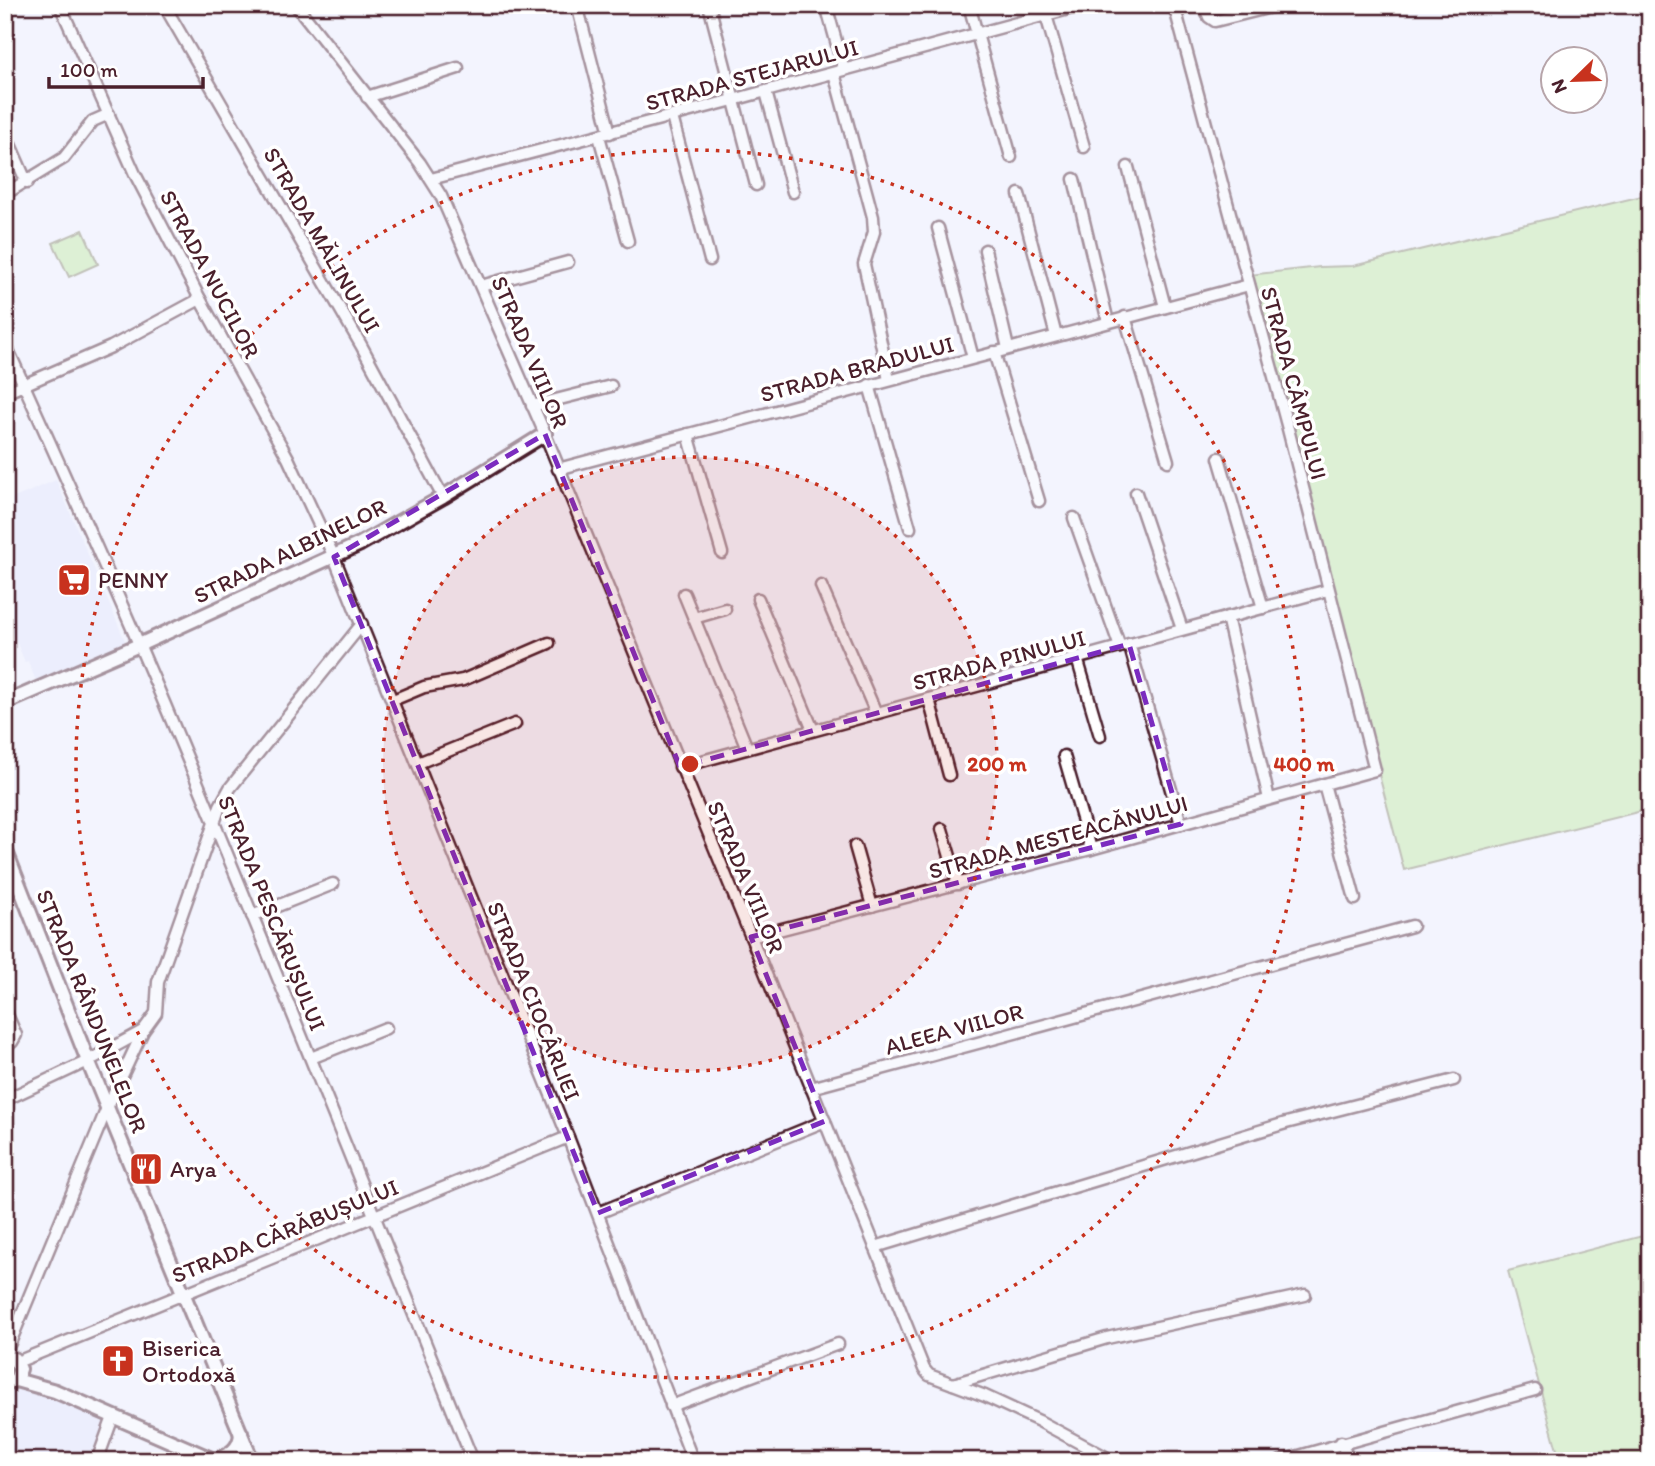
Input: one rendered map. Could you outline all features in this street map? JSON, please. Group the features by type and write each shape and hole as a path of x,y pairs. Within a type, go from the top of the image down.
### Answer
{"street":[{"name":"STRADA NUCILOR","path":"60,5 135,174 288,458 334,557"},
{"name":"STRADA MĂLINULUI","path":"164,5 361,345 443,497"},
{"name":"STRADA VIILOR","path":"296,5 431,179 441,196 545,434 924,1369 929,1375 1040,1421 1096,1457 1113,1461"},
{"path":"577,5 628,241"},
{"path":"709,5 756,185"},
{"path":"826,5 873,217 873,232 864,264 890,380"},
{"path":"968,5 1011,157"},
{"name":"STRADA STEJARULUI","path":"431,179 766,92 976,34 1044,10 1083,5"},
{"name":"STRADA CÂMPULUI","path":"1174,5 1287,425 1375,770"},
{"path":"1204,5 1209,17 1215,21 1279,5"},
{"path":"1044,10 1084,147"},
{"path":"367,96 458,68"},
{"path":"766,92 793,192"},
{"path":"5,194 64,158 93,121 109,114"},
{"path":"672,117 710,260"},
{"path":"5,133 27,183"},
{"path":"1128,167 1165,307"},
{"path":"1074,179 1108,321"},
{"path":"1019,194 1056,335"},
{"path":"938,228 973,358"},
{"path":"985,250 1008,348"},
{"path":"481,286 568,262"},
{"name":"STRADA BRADULUI","path":"558,469 1249,285"},
{"path":"5,393 111,347 200,299"},
{"path":"1125,317 1168,461"},
{"name":"STRADA PESCĂRUȘULUI","path":"5,343 215,823 473,1461"},
{"path":"994,352 1039,501"},
{"path":"870,385 910,528"},
{"path":"533,406 611,386"},
{"name":"STRADA ALBINELOR","path":"5,703 334,557 443,497 545,434"},
{"path":"688,434 722,553"},
{"path":"1219,458 1263,608"},
{"path":"1136,494 1182,629"},
{"path":"1074,518 1124,645 1181,824"},
{"name":"STRADA CIOCÂRLIEI","path":"334,557 568,1137 693,1461"},
{"path":"821,586 876,713"},
{"name":"STRADA PINULUI","path":"680,767 1328,590"},
{"path":"684,594 747,748"},
{"path":"758,599 813,730"},
{"path":"694,618 724,609"},
{"path":"1227,617 1269,799"},
{"path":"241,1433 237,1447 231,1453 215,1460 55,1391 12,1368 107,1108 143,1031 156,1013 158,982 230,788 362,624"},
{"path":"393,700 424,687 463,680 549,643"},
{"path":"1077,658 1100,736"},
{"path":"929,699 949,775"},
{"path":"418,763 515,724"},
{"path":"1064,756 1091,849"},
{"name":"STRADA MESTEACĂNULUI","path":"751,937 1091,849 1375,770"},
{"path":"1324,784 1355,899"},
{"path":"942,829 958,884"},
{"path":"855,846 872,906"},
{"name":"STRADA RÂNDUNELELOR","path":"5,849 88,1061 252,1461"},
{"path":"252,916 333,884"},
{"name":"ALEEA VIILOR","path":"811,1088 1412,926"},
{"path":"5,1010 16,1035 12,1042 5,1045"},
{"path":"312,1058 386,1028"},
{"path":"5,1100 88,1061 143,1031"},
{"path":"876,1247 1286,1123 1454,1080"},
{"path":"598,1213 825,1121"},
{"name":"STRADA CĂRĂBUȘULUI","path":"12,1368 184,1292 568,1137"},
{"path":"953,1384 1107,1338 1305,1295"},
{"path":"671,1406 838,1344"},
{"path":"1281,1461 1535,1390"},
{"path":"97,1461 113,1417"},
{"path":"1341,1443 1349,1461"}],"highlighted area":[{"path":"545,434 680,767 1129,644 1181,824 751,937 825,1121 598,1213 334,557"}],"shaded area":[{"path":"56,480 126,643 36,681 5,615 5,502"},
{"path":"5,1374 107,1414 89,1461 5,1461"}],"green space":[{"path":"1650,194 1650,809 1404,870 1248,275 1353,266"},
{"path":"83,230 98,264 69,277 53,243"},
{"path":"1650,1234 1650,1461 1560,1461 1508,1271"}],"place":[{"name":"PENNY","path":"74,580"},
{"name":"Arya","path":"146,1169"},
{"name":"Biserica Ortodoxă","path":"118,1361"}]}
